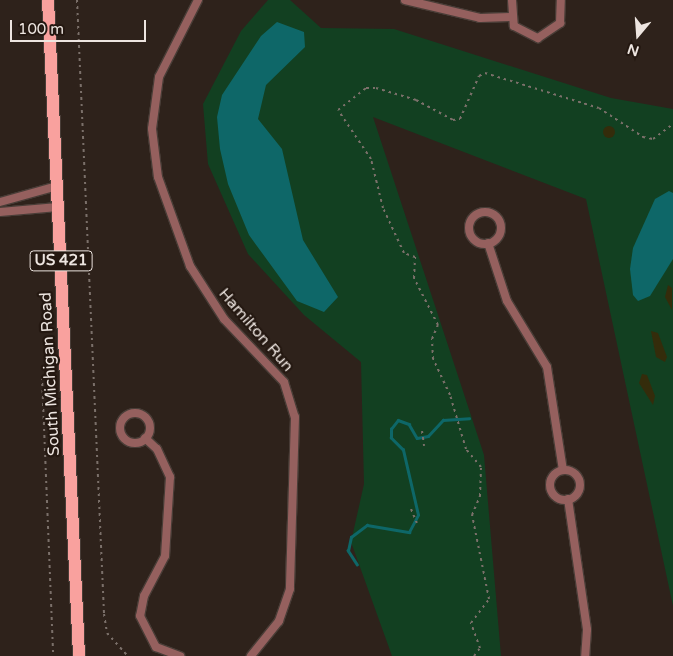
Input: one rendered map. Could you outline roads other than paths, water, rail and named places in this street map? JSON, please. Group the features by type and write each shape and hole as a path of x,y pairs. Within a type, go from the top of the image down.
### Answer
{"main road":[{"name":"South Michigan Road","path":"48,0 79,656"}],"street":[{"name":"Hamilton Run","path":"198,0 158,77 152,128 158,177 190,266 224,319 284,382 295,417 290,589 279,621 251,656"},
{"path":"404,0 480,18 510,18 529,37 547,36 560,23 561,0"},
{"path":"510,18 512,0"},
{"path":"0,202 57,186"},
{"path":"0,212 58,207"},
{"path":"482,212 493,214 500,222 500,233 488,243 474,240 469,231 473,217 482,212"},
{"path":"488,243 507,301 547,367 563,470"},
{"path":"145,438 132,442 123,438 120,424 126,416 135,413 148,420 145,438 167,467 170,487 165,556 144,596 140,616 156,646 180,656"},
{"path":"568,499 555,495 550,487 554,474 563,470 576,475 580,485 568,499 587,630 585,656"}],"water":[{"path":"277,22 304,32 305,47 266,85 258,119 282,149 303,240 338,297 324,312 297,301 249,235 228,184 220,149 217,117 222,95 261,36"},
{"path":"669,191 673,193 673,259 650,296 638,301 633,295 630,269 633,248 655,199"}],"waterway":[{"path":"357,565 348,551 351,537 367,525 409,532 418,515 403,450 391,438 391,429 398,420 409,424 417,438 428,436 443,420 469,418"}]}
